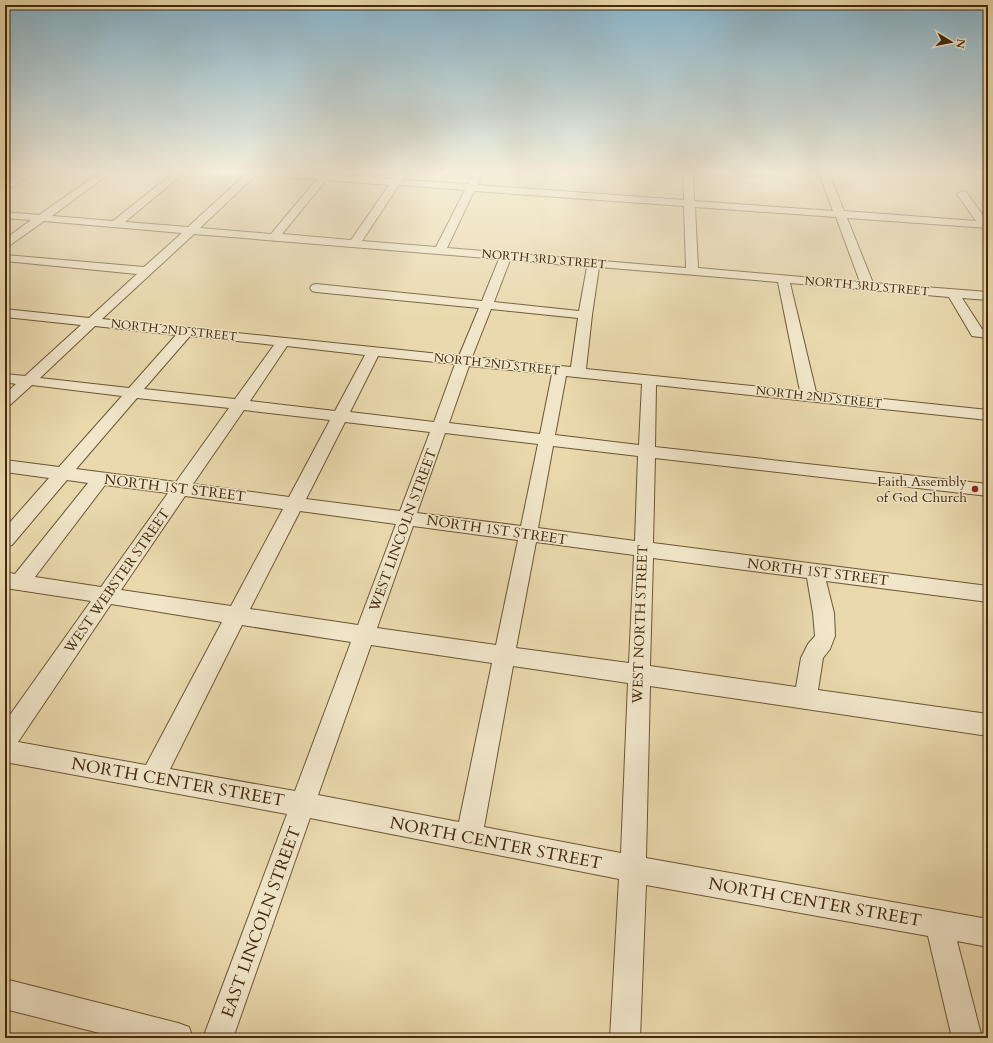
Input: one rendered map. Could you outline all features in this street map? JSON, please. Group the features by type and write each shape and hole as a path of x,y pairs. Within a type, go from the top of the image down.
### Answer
{"street":[{"path":"5,244 37,222"},
{"name":"NORTH 3RD STREET","path":"87,222 988,296"},
{"path":"5,402 201,222"},
{"path":"274,237 287,222"},
{"path":"354,244 369,222"},
{"path":"440,251 454,222"},
{"path":"690,222 692,272"},
{"path":"842,222 868,286"},
{"path":"952,222 986,224"},
{"name":"WEST LINCOLN STREET","path":"303,805 464,360 506,256"},
{"path":"5,258 147,271"},
{"path":"578,372 585,315 594,264"},
{"path":"783,279 809,396"},
{"path":"316,288 585,315"},
{"path":"952,293 977,333 988,334"},
{"name":"NORTH 2ND STREET","path":"5,313 988,415"},
{"path":"5,540 186,332"},
{"name":"WEST WEBSTER STREET","path":"5,741 283,342"},
{"path":"152,778 374,351"},
{"path":"469,837 560,370"},
{"path":"5,378 988,490"},
{"name":"WEST NORTH STREET","path":"625,1038 649,380"},
{"name":"NORTH 1ST STREET","path":"5,466 407,517 642,550 988,594"},
{"path":"24,576 101,478"},
{"path":"806,699 811,661 814,651 822,645 825,635 823,612 815,572"},
{"path":"5,580 365,635 988,725"},
{"name":"NORTH CENTER STREET","path":"5,751 303,805 632,869 988,933"},
{"name":"EAST LINCOLN STREET","path":"218,1038 303,805"},
{"path":"940,925 967,1038"},
{"path":"5,994 178,1038"}],"place":[{"name":"Faith Assembly of God Church","path":"975,489"}]}
